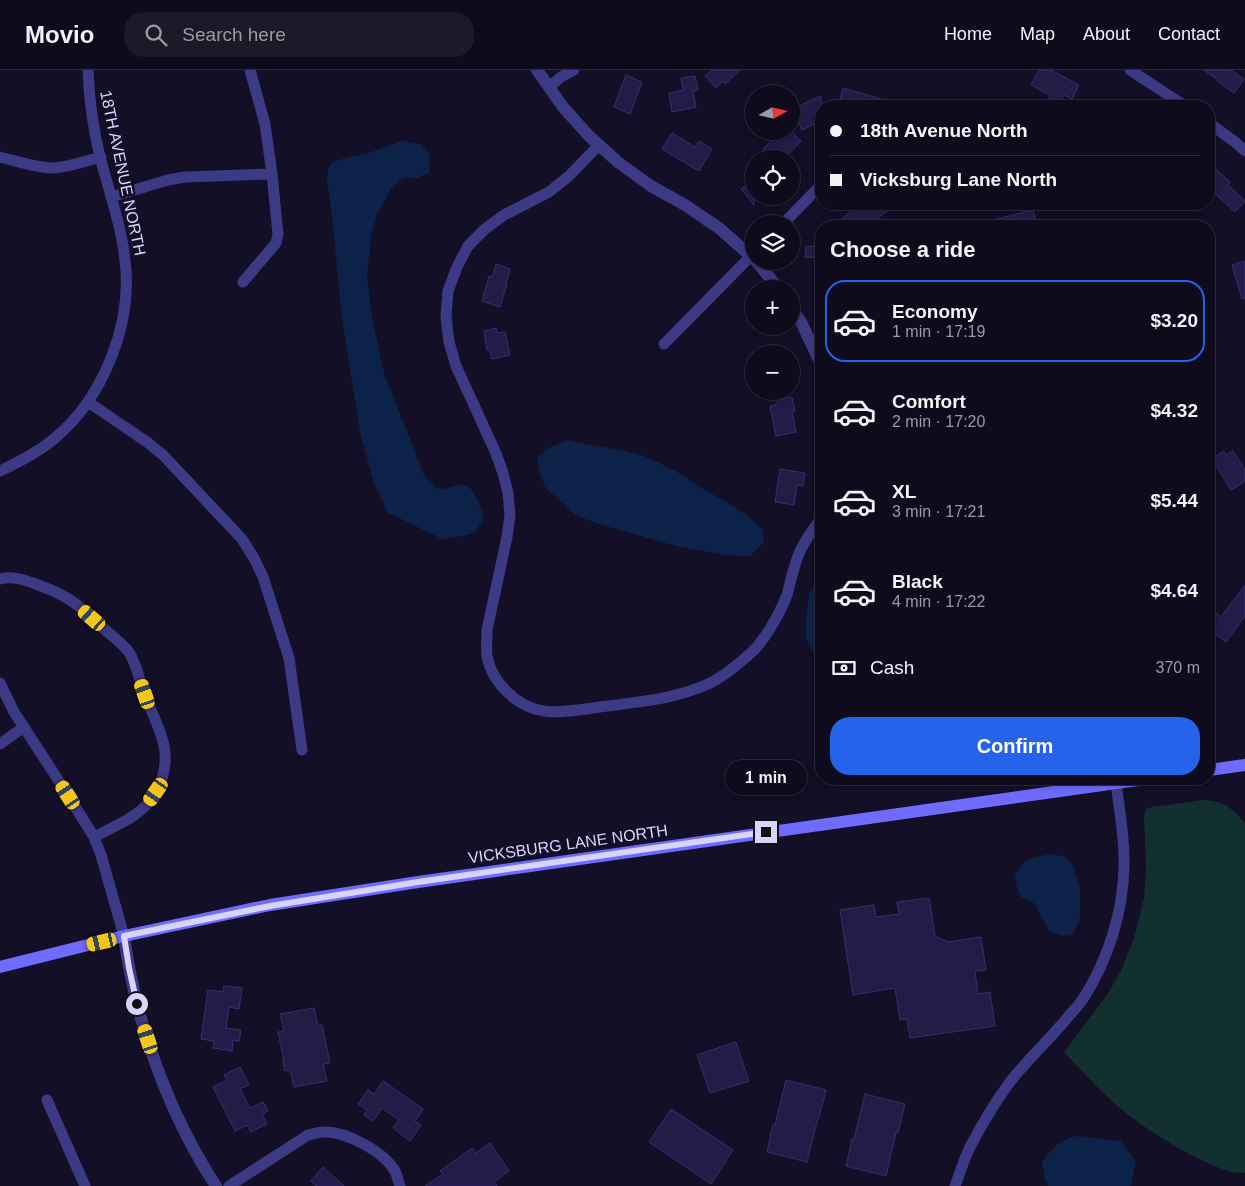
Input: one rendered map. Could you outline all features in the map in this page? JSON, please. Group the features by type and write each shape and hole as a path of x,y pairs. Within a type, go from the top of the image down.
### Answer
{"main road":[{"path":"1215,769 1245,765"},
{"name":"VICKSBURG LANE NORTH","path":"0,967 124,936 270,906 418,882 1088,785"}],"street":[{"name":"18TH AVENUE NORTH","path":"0,472 24,459 55,438 78,414 97,388 111,358 121,327 126,294 125,261 119,228 94,130 88,70"},
{"path":"243,282 276,244 278,234 272,174 264,124 250,70"},
{"path":"537,70 563,107 618,163 719,228 745,250"},
{"path":"549,87 561,77 574,70"},
{"path":"1130,70 1176,100"},
{"path":"1215,127 1245,151"},
{"path":"599,145 569,176 549,192 504,215 485,228 468,246 457,267 448,291 446,317 449,342 456,366 494,451 503,473 508,493 510,515 507,537 486,643 487,658 500,686 512,697 527,706 544,711 561,711 654,700 683,694 710,683 734,667 756,648 773,624 786,598 800,552 815,527"},
{"path":"0,157 53,168 101,158"},
{"path":"111,197 185,177 272,174"},
{"path":"792,215 815,190"},
{"path":"664,344 745,266"},
{"path":"764,270 772,280"},
{"path":"800,320 815,351"},
{"path":"88,402 163,455 242,539 254,558 263,577 289,658 302,750"},
{"path":"0,579 9,577 60,594 79,607 118,641 128,652 135,664 163,737 165,756 163,776 156,792 145,808 129,819 94,837"},
{"path":"0,683 14,712 94,837 124,936 129,968 142,1021 159,1074 182,1125 216,1186"},
{"path":"0,744 24,728"},
{"path":"955,1186 970,1148 992,1108 1010,1082 1082,1000 1100,968 1113,935 1121,900 1124,865 1116,785"},
{"path":"48,1100 85,1186"},
{"path":"229,1186 308,1135 323,1132 338,1133 352,1138 385,1158 395,1171 400,1186"}],"green space":[{"path":"1204,800 1227,806 1245,823 1245,1173 1228,1171 1210,1164 1173,1145 1149,1129 1110,1100 1064,1052 1107,995 1121,971 1135,935 1144,899 1146,865 1144,816 1146,809"}],"water":[{"path":"402,141 420,144 429,153 429,173 417,178 403,178 392,188 378,212 371,236 367,278 372,317 384,373 424,475 438,489 461,484 471,489 484,517 476,532 442,539 387,512 374,483 360,432 342,318 327,181 328,169 332,162 369,153"},
{"path":"567,440 644,456 674,470 748,516 763,530 764,542 750,556 725,555 676,546 599,524 575,515 545,487 537,457 551,447"},
{"path":"815,586 815,655 806,639 809,593"},
{"path":"1050,854 1063,856 1072,864 1080,888 1080,918 1073,934 1062,936 1049,931 1034,903 1021,897 1017,887 1015,874 1022,864 1032,858"},
{"path":"1074,1136 1121,1141 1136,1161 1131,1186 1048,1186 1045,1180 1042,1161 1057,1144"}],"building":[{"path":"712,70 740,70 725,84 723,81 716,88 705,76"},
{"path":"1039,70 1051,70 1079,85 1072,99 1064,95 1061,100 1048,100 1050,95 1031,85"},
{"path":"1204,70 1231,70 1244,79 1234,93"},
{"path":"626,75 642,82 630,114 614,107"},
{"path":"695,76 698,90 693,91 696,107 672,112 669,93 683,90 681,78"},
{"path":"843,88 885,100 840,100"},
{"path":"821,96 821,100 815,100 815,124 802,130 800,126 800,105"},
{"path":"672,133 695,147 699,141 712,149 699,171 662,149"},
{"path":"772,140 801,141 792,150 763,149"},
{"path":"1215,168 1230,182 1228,185 1245,201 1235,212 1215,194"},
{"path":"853,210 888,210 876,220 840,220"},
{"path":"1033,210 1036,220 994,220"},
{"path":"806,246 815,247 815,258 805,257"},
{"path":"1245,261 1245,298 1242,299 1232,265"},
{"path":"496,264 510,269 500,307 482,301 489,276 492,277"},
{"path":"496,328 497,333 505,332 510,355 492,359 490,350 487,350 484,331"},
{"path":"777,400 793,400 795,411 792,411 796,432 776,436 770,406 778,404"},
{"path":"1224,451 1226,455 1233,451 1245,470 1245,481 1231,490 1215,464 1215,457"},
{"path":"780,469 805,473 803,486 797,485 794,505 775,502"},
{"path":"1245,585 1245,616 1226,642 1215,634 1215,614 1216,613 1221,617"},
{"path":"929,898 935,936 948,942 981,937 986,970 975,971 978,994 990,992 995,1026 910,1038 907,1019 900,1020 895,988 853,995 840,910 874,905 876,917 899,914 897,902"},
{"path":"224,986 242,988 239,1009 229,1007 226,1028 241,1030 239,1041 233,1040 232,1051 213,1048 214,1041 201,1039 208,990 223,992"},
{"path":"314,1008 318,1026 322,1025 330,1063 323,1064 327,1081 294,1087 290,1070 285,1071 283,1061 278,1032 284,1031 280,1014"},
{"path":"736,1042 749,1081 710,1093 697,1055"},
{"path":"240,1067 249,1085 240,1089 250,1108 263,1102 268,1111 262,1114 267,1124 251,1132 247,1125 235,1131 213,1087 227,1080 224,1075"},
{"path":"786,1080 826,1090 807,1162 767,1152"},
{"path":"383,1081 423,1109 415,1121 421,1125 410,1141 393,1128 399,1120 382,1108 373,1121 364,1115 367,1110 358,1104 368,1090 374,1094"},
{"path":"865,1094 905,1104 898,1133 896,1132 886,1176 846,1166"},
{"path":"671,1109 733,1150 711,1184 649,1142"},
{"path":"490,1143 509,1171 494,1182 497,1186 425,1186 443,1174 440,1171 472,1148 476,1153"},
{"path":"323,1167 344,1186 316,1186 311,1181"}],"route":[{"path":"137,1004 124,936 270,906 418,882 766,832"}]}
